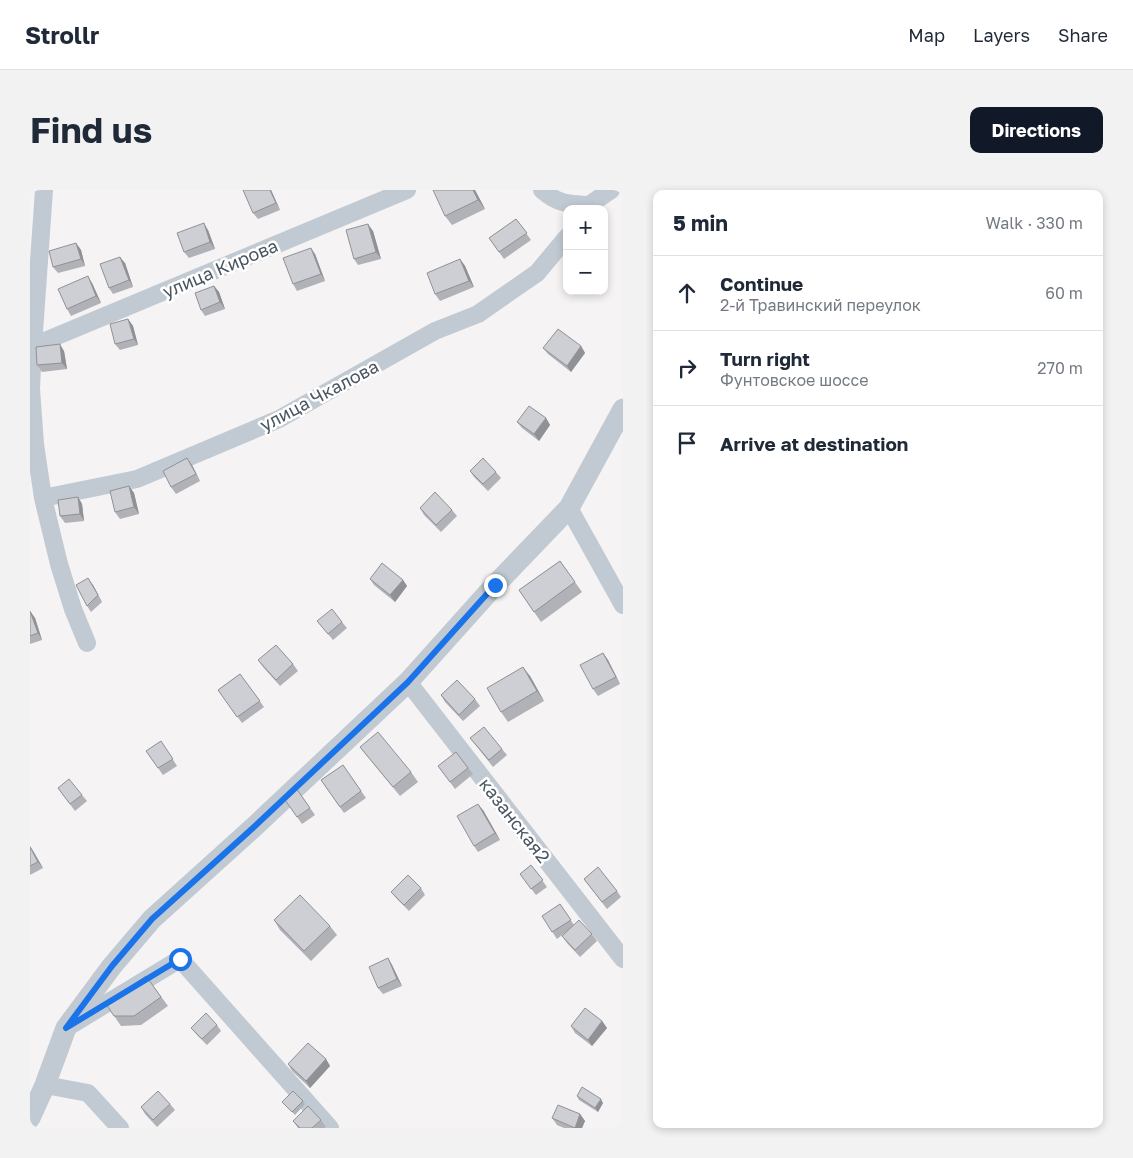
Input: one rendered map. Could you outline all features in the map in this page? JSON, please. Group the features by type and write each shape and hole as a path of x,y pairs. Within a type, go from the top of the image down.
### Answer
{"street":[{"path":"44,190 31,389 35,444 43,498 59,564 73,609 87,643"},
{"name":"улица Кирова","path":"33,346 406,190"},
{"path":"542,190 556,200 574,205"},
{"path":"590,205 612,190"},
{"name":"улица Чкалова","path":"43,498 137,479 279,419 435,331 478,314 537,273 563,242"},
{"path":"30,1118 45,1085 66,1028 112,966 152,919 255,826 408,682 495,585 569,508 623,409"},
{"path":"569,508 623,605"},
{"name":"казанская2","path":"408,682 623,960"},
{"path":"66,1028 180,959 330,1128"},
{"path":"45,1085 88,1093 120,1128"}],"building":[{"path":"243,190 270,190 276,203 253,213"},
{"path":"433,190 473,190 478,200 445,216"},
{"path":"516,219 527,233 499,252 489,238"},
{"path":"204,223 210,242 184,252 177,233"},
{"path":"368,224 376,252 354,259 346,230"},
{"path":"76,243 81,259 53,267 49,251"},
{"path":"311,248 321,274 293,284 283,258"},
{"path":"120,257 129,280 109,288 100,264"},
{"path":"460,259 469,281 435,294 427,273"},
{"path":"88,276 96,296 67,309 58,289"},
{"path":"214,286 220,302 201,310 195,293"},
{"path":"128,319 134,339 115,344 110,324"},
{"path":"558,329 581,346 567,366 543,348"},
{"path":"60,344 62,363 37,365 36,347"},
{"path":"529,406 546,418 534,434 517,422"},
{"path":"187,458 196,474 171,487 163,471"},
{"path":"483,458 496,472 483,484 470,471"},
{"path":"129,486 134,507 115,512 110,491"},
{"path":"435,492 452,510 436,525 420,508"},
{"path":"78,497 80,514 60,516 58,500"},
{"path":"560,561 575,582 534,612 519,590"},
{"path":"382,563 403,580 390,595 370,579"},
{"path":"88,578 98,595 87,606 76,585"},
{"path":"332,609 342,622 328,634 317,621"},
{"path":"30,611 38,633 30,636"},
{"path":"276,645 293,664 276,680 258,660"},
{"path":"603,653 616,677 593,689 580,665"},
{"path":"523,667 537,691 501,712 487,688"},
{"path":"240,674 260,701 237,717 218,690"},
{"path":"457,680 475,699 459,715 441,695"},
{"path":"484,727 502,749 489,760 470,738"},
{"path":"378,732 411,772 393,787 360,747"},
{"path":"161,741 173,759 158,768 146,751"},
{"path":"456,752 468,768 450,782 438,766"},
{"path":"343,765 361,791 340,807 321,780"},
{"path":"69,779 82,795 70,804 58,788"},
{"path":"296,788 310,808 297,817 283,797"},
{"path":"478,804 495,833 474,846 457,816"},
{"path":"30,847 38,862 30,866"},
{"path":"531,865 543,880 531,889 520,874"},
{"path":"598,867 617,891 602,902 584,879"},
{"path":"408,875 421,888 404,905 391,892"},
{"path":"300,895 330,926 304,951 274,920"},
{"path":"560,904 571,920 552,932 542,916"},
{"path":"579,920 592,934 575,950 562,936"},
{"path":"388,958 397,979 378,988 369,967"},
{"path":"146,976 161,997 134,1016 114,1016 106,1004"},
{"path":"585,1008 602,1021 588,1040 571,1026"},
{"path":"206,1013 217,1025 202,1039 191,1028"},
{"path":"308,1043 326,1059 306,1081 288,1064"},
{"path":"582,1087 601,1099 595,1108 577,1096"},
{"path":"158,1091 170,1104 153,1120 141,1107"},
{"path":"293,1091 303,1101 292,1112 282,1102"},
{"path":"558,1105 580,1114 575,1128 552,1118"},
{"path":"308,1106 321,1120 312,1128 300,1128 293,1121"}],"route":[{"path":"180,959 66,1028 112,966 152,919 255,826 408,682 495,585"}]}
